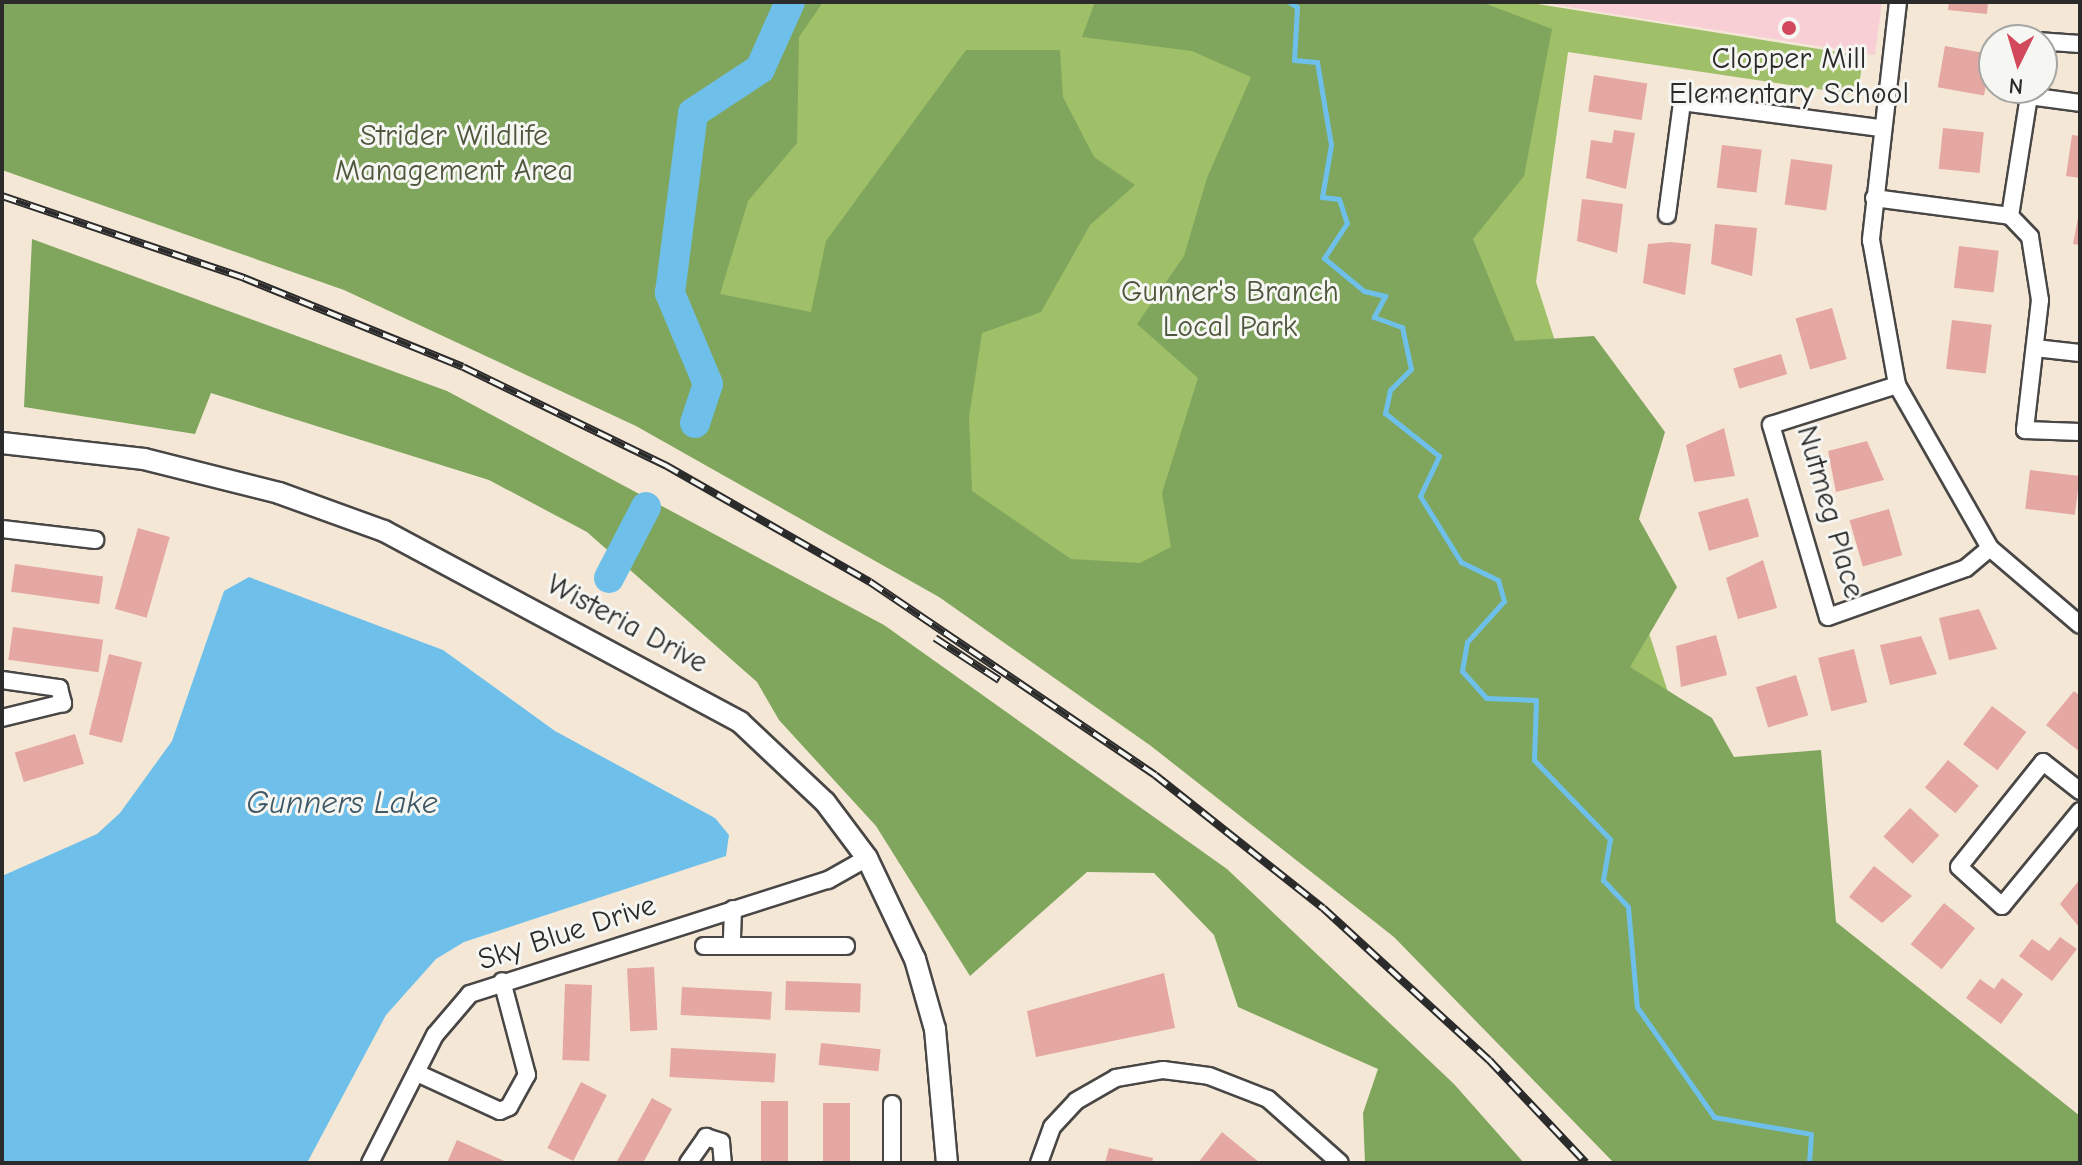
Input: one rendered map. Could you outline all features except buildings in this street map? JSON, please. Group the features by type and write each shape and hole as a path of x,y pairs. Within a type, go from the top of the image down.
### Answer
{"street":[{"path":"1898,2 1880,128 1874,198 1875,284 1897,385 1990,548 2080,625"},
{"path":"2058,42 2080,44"},
{"path":"2058,99 2080,103"},
{"path":"1667,215 1682,102 1880,128"},
{"path":"2010,216 2023,104"},
{"path":"1874,198 2010,216 2030,237 2039,265 2035,348 2025,430 2080,432"},
{"path":"2035,348 2080,353"},
{"name":"Nutmeg Place","path":"1897,385 1771,425 1828,617 1966,568 1990,548"},
{"name":"Wisteria Drive","path":"2,443 144,459 279,493 384,531 740,722 825,802 867,858 915,959 935,1029 947,1163"},
{"path":"2,529 95,540"},
{"path":"2,680 59,688 63,703 2,718"},
{"path":"2080,791 2043,762 1959,867 2002,906 2080,811"},
{"name":"Sky Blue Drive","path":"370,1163 450,1013 470,994 502,981 828,880 867,858"},
{"path":"732,946 733,909"},
{"path":"704,946 846,946"},
{"path":"417,1073 500,1111 509,1107 527,1075 502,981"},
{"path":"1039,1163 1052,1127 1085,1094 1116,1078 1163,1070 1209,1076 1268,1099 1340,1163"},
{"path":"892,1104 892,1163"},
{"path":"688,1163 706,1137 721,1142 723,1163"}],"shaded area":[{"name":"Clopper Mill Elementary School","path":"1537,2 1882,2 1875,55"}],"green space":[{"name":"Gunner's Branch Local Park","path":"2,2 1525,2 1863,56 1858,95 1568,52 1536,282 1695,776 1472,884"},
{"name":"Gunner's Branch Local Park","path":"2,2 823,2 799,37 797,143 748,201 720,294 811,312 826,241 966,50 1060,50 1063,97 1094,157 1135,185 1090,225 1041,312 982,333 969,417 972,491 1071,559 1140,563 1171,547 1162,493 1198,378 1137,324 1184,256 1207,178 1251,77 1192,51 1082,37 1095,2 1481,2 1552,29 1524,176 1473,239 1515,341 1594,336 1665,432 1639,519 1677,587 1630,667 1712,718 1734,757 1821,750 1836,922 2080,1116 2080,1163 1614,1163 1394,937 1151,746 939,597 636,426 344,290 2,170"},
{"path":"32,239 447,391 884,625 1227,869 1454,1084 1524,1163 1365,1163 1363,1113 1378,1069 1238,1007 1214,935 1154,873 1087,872 970,976 876,826 779,720 757,682 587,532 489,480 211,393 195,434 24,407"}],"water":[{"name":"Gunners Lake","path":"249,577 443,650 555,731 715,818 729,835 726,856 464,942 436,959 386,1015 307,1163 2,1163 2,876 97,834 120,813 172,741 224,591"}],"waterway":[{"path":"695,423 708,384 670,293 693,113 760,69 790,2"},
{"path":"1289,2 1297,7 1294,60 1317,62 1331,145 1322,197 1339,199 1347,223 1324,258 1364,291 1385,296 1374,317 1402,327 1411,369 1390,390 1385,413 1439,456 1420,496 1461,562 1498,580 1504,601 1467,642 1462,671 1486,698 1536,700 1534,760 1610,839 1603,880 1628,907 1637,1007 1714,1117 1811,1134 1809,1163"},
{"path":"609,578 646,507"}],"railway":[{"path":"2,196 244,278 463,367 665,465 870,582 1155,775 1323,908 1489,1060 1586,1163"},
{"path":"935,638 999,680"}],"place":[{"name":"Clopper Mill Elementary School","path":"1789,28"}],"park label":[{"name":"Strider Wildlife Management Area","path":"454,153"}]}
